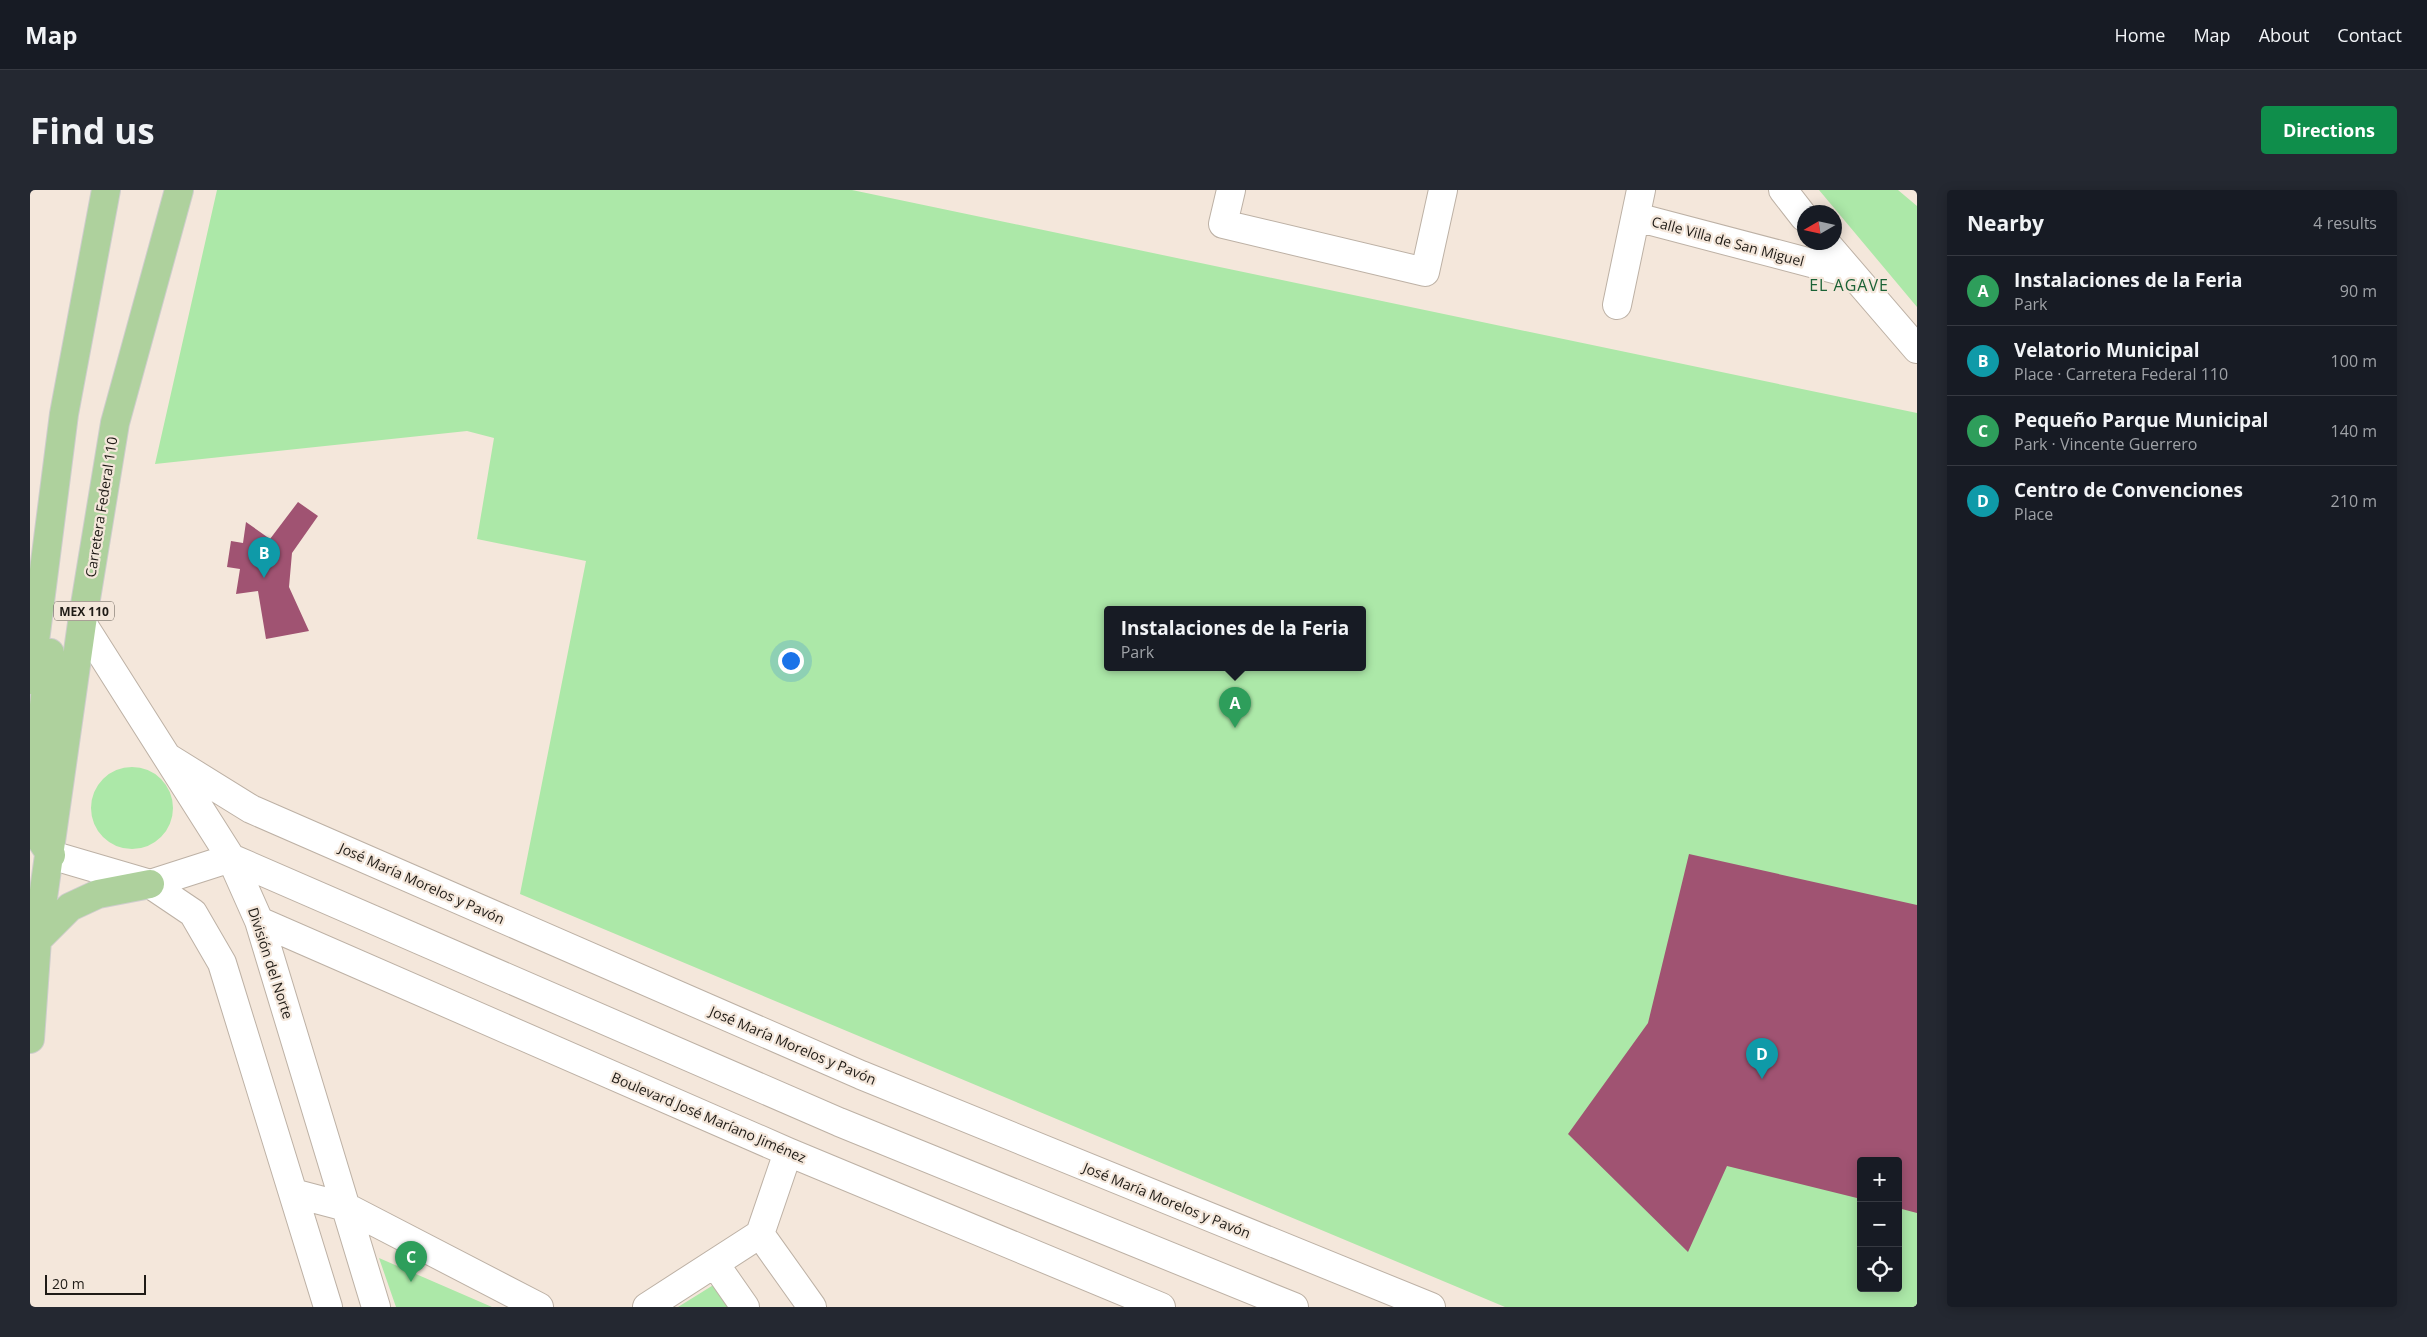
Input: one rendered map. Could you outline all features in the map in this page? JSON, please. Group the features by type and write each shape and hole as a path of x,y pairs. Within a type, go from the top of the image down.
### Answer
{"main road":[{"name":"MEX 110","path":"30,680 64,414 106,190"},
{"name":"Carretera Federal 110","path":"30,1039 37,940 51,855 82,623 115,423 179,190"},
{"path":"51,855 36,832 32,810 72,474 71,447 64,414"},
{"path":"37,940 70,907 98,894 150,884"}],"street":[{"path":"1231,190 1223,224 1425,272 1443,190"},
{"path":"1617,305 1641,190"},
{"path":"1783,190 1797,208"},
{"name":"Calle Villa de San Miguel","path":"1636,217 1849,273"},
{"path":"1831,250 1849,273 1917,349"},
{"name":"División del Norte","path":"82,623 232,858 259,921 376,1307"},
{"name":"José María Morelos y Pavón","path":"167,757 251,808 852,1071 1431,1307"},
{"path":"51,855 150,884 193,913 222,963 328,1307"},
{"path":"150,884 232,858 839,1122 1294,1307"},
{"name":"Boulevard José Maríano Jiménez","path":"259,921 788,1152 1161,1307"},
{"path":"647,1307 760,1234 788,1152"},
{"path":"293,1193 346,1207 538,1307"},
{"path":"760,1234 812,1307"},
{"path":"715,1264 745,1307"}],"green space":[{"path":"217,190 852,190 1917,413 1917,1307 1505,1307 520,894 586,561 477,539 494,438 467,431 155,464"},
{"path":"1819,190 1898,190 1917,206 1917,307 1842,217 1842,205 1832,205"},
{"path":"132,767 148,770 161,779 170,792 173,808 170,824 161,837 148,846 132,849 116,846 103,837 94,824 91,808 94,792 103,779 116,770"},
{"path":"379,1258 492,1307 396,1307"},
{"path":"715,1284 731,1307 678,1307"}],"building":[{"path":"298,502 318,516 292,553 289,587 309,631 266,639 258,591 236,594 240,569 227,567 231,541 243,543 246,522 270,539"},
{"path":"1689,854 1917,905 1917,1213 1902,1209 1902,1157 1857,1157 1857,1198 1727,1166 1688,1252 1568,1134 1648,1023"}],"place":[{"name":"Velatorio Municipal","path":"264,578"},
{"name":"Instalaciones de la Feria","path":"1235,728"},
{"name":"Centro de Convenciones","path":"1762,1079"},
{"name":"Pequeño Parque Municipal","path":"411,1282"}],"district":[{"name":"EL AGAVE","path":"1849,285"}]}
